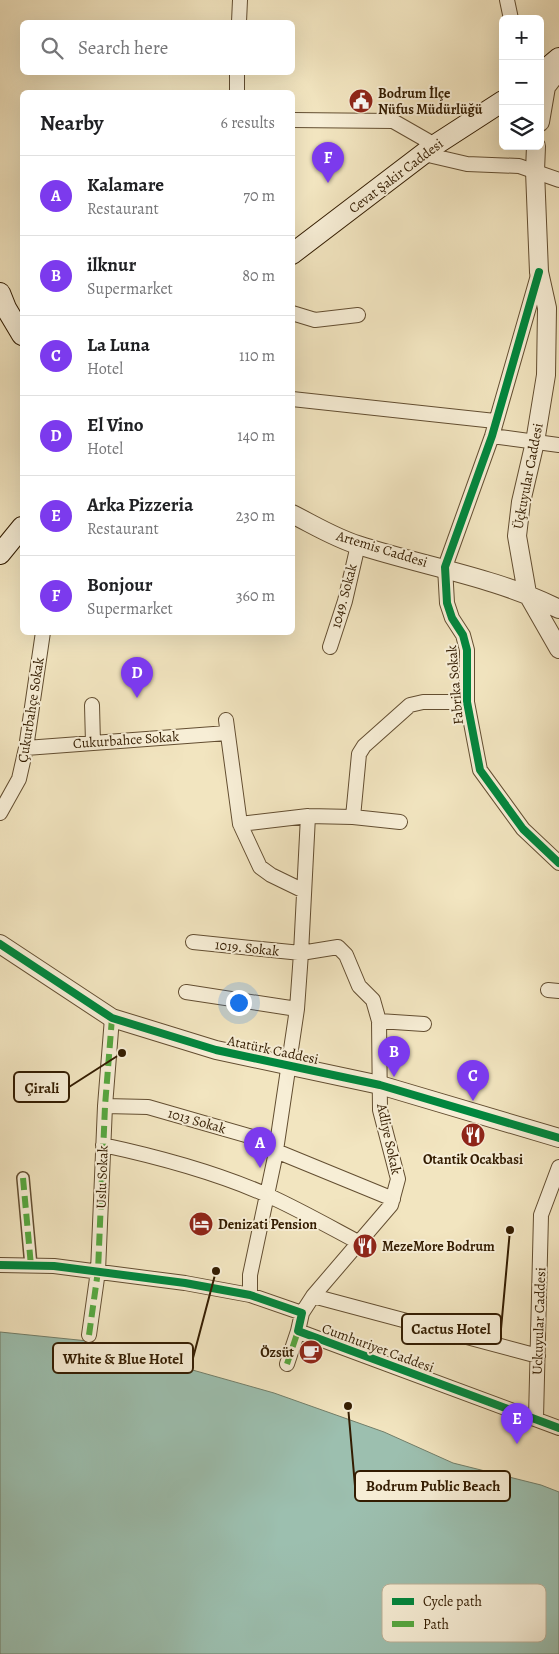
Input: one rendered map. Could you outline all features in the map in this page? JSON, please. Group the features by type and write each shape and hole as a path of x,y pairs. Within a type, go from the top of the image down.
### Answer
{"main road":[{"path":"544,71 559,58"},
{"name":"Cevat Şakir Caddesi","path":"295,252 429,150 499,104"},
{"path":"0,292 6,308 20,332"},
{"path":"0,554 20,529"}],"street":[{"path":"239,20 240,0"},
{"path":"507,0 510,15"},
{"path":"543,105 546,87 559,70"},
{"path":"237,75 237,90"},
{"path":"295,120 393,121 429,150 467,164 520,166 559,180"},
{"name":"Üçkuyular Caddesi","path":"536,150 539,272 546,308 546,375 535,442 521,502 517,536 527,593 559,649"},
{"path":"445,568 492,436 539,272"},
{"path":"295,314 315,320 358,315"},
{"path":"295,399 495,421"},
{"path":"492,436 559,445"},
{"name":"Artemis Caddesi","path":"295,515 358,545 445,568 527,593 559,608"},
{"name":"1049. Sokak","path":"330,647 345,600 358,545"},
{"name":"Fabrika Sokak","path":"445,568 447,603 452,618 463,635 466,650 467,702 480,770 522,829 559,863"},
{"name":"Çukurbahçe Sokak","path":"0,813 19,779 26,748 43,635"},
{"path":"353,817 359,754 364,746 410,705 423,702 467,702"},
{"path":"92,705 93,743"},
{"name":"Cukurbahce Sokak","path":"26,748 93,743 226,726 240,824 260,867 270,876 304,891"},
{"path":"250,1295 250,1275 276,1151 297,1009 308,816"},
{"path":"240,824 308,816 353,817 400,822"},
{"name":"1019. Sokak","path":"193,942 301,953"},
{"name":"Atatürk Caddesi","path":"0,944 112,1018 216,1050 287,1067 380,1085 559,1138"},
{"name":"Adliye Sokak","path":"301,953 338,947 346,955 360,986 373,1000 380,1021 380,1110 398,1179 391,1205 358,1242 340,1267 313,1296 302,1313"},
{"path":"186,992 297,1009"},
{"name":"Uslu Sokak","path":"89,1335 98,1271 105,1106 112,1018"},
{"path":"380,1021 424,1024"},
{"name":"1013 Sokak","path":"105,1106 148,1107 270,1142 276,1151 393,1199"},
{"path":"103,1145 150,1155 266,1194 358,1242"},
{"name":"Uckuyular Caddesi","path":"536,1418 542,1215 559,1167"},
{"path":"23,1178 31,1266"},
{"path":"0,1265 98,1271 250,1295 302,1313 287,1364"},
{"path":"313,1296 538,1356"},
{"name":"Cumhuriyet Caddesi","path":"298,1331 559,1428"}],"shaded area":[{"path":"0,1332 88,1341 274,1393 384,1432 453,1463 541,1485 559,1492 559,1654 0,1654"}],"marked path":[{"path":"89,1335 98,1271 105,1106 112,1018"},
{"path":"23,1178 31,1266"},
{"path":"287,1364 298,1331"}],"cycle path":[{"path":"539,272 492,436 445,567 447,603 452,618 463,635 467,650 467,702 480,770 523,829 559,863"},
{"path":"0,944 112,1018 216,1050 380,1085 559,1138"},
{"path":"0,1265 54,1266 185,1283 250,1295 302,1313 298,1331 559,1428"}],"place":[{"name":"Bodrum İlçe Nüfus Müdürlüğü","path":"361,101"},
{"name":"Bonjour","path":"328,183"},
{"name":"El Vino","path":"137,698"},
{"name":"Çirali","path":"122,1053"},
{"name":"ilknur","path":"394,1077"},
{"name":"La Luna","path":"473,1101"},
{"name":"Otantik Ocakbasi","path":"473,1135"},
{"name":"Kalamare","path":"260,1168"},
{"name":"Denizati Pension","path":"201,1224"},
{"name":"Cactus Hotel","path":"510,1230"},
{"name":"MezeMore Bodrum","path":"365,1246"},
{"name":"White & Blue Hotel","path":"216,1271"},
{"name":"Özsüt","path":"311,1352"},
{"name":"Bodrum Public Beach","path":"348,1406"},
{"name":"Arka Pizzeria","path":"517,1444"}]}
